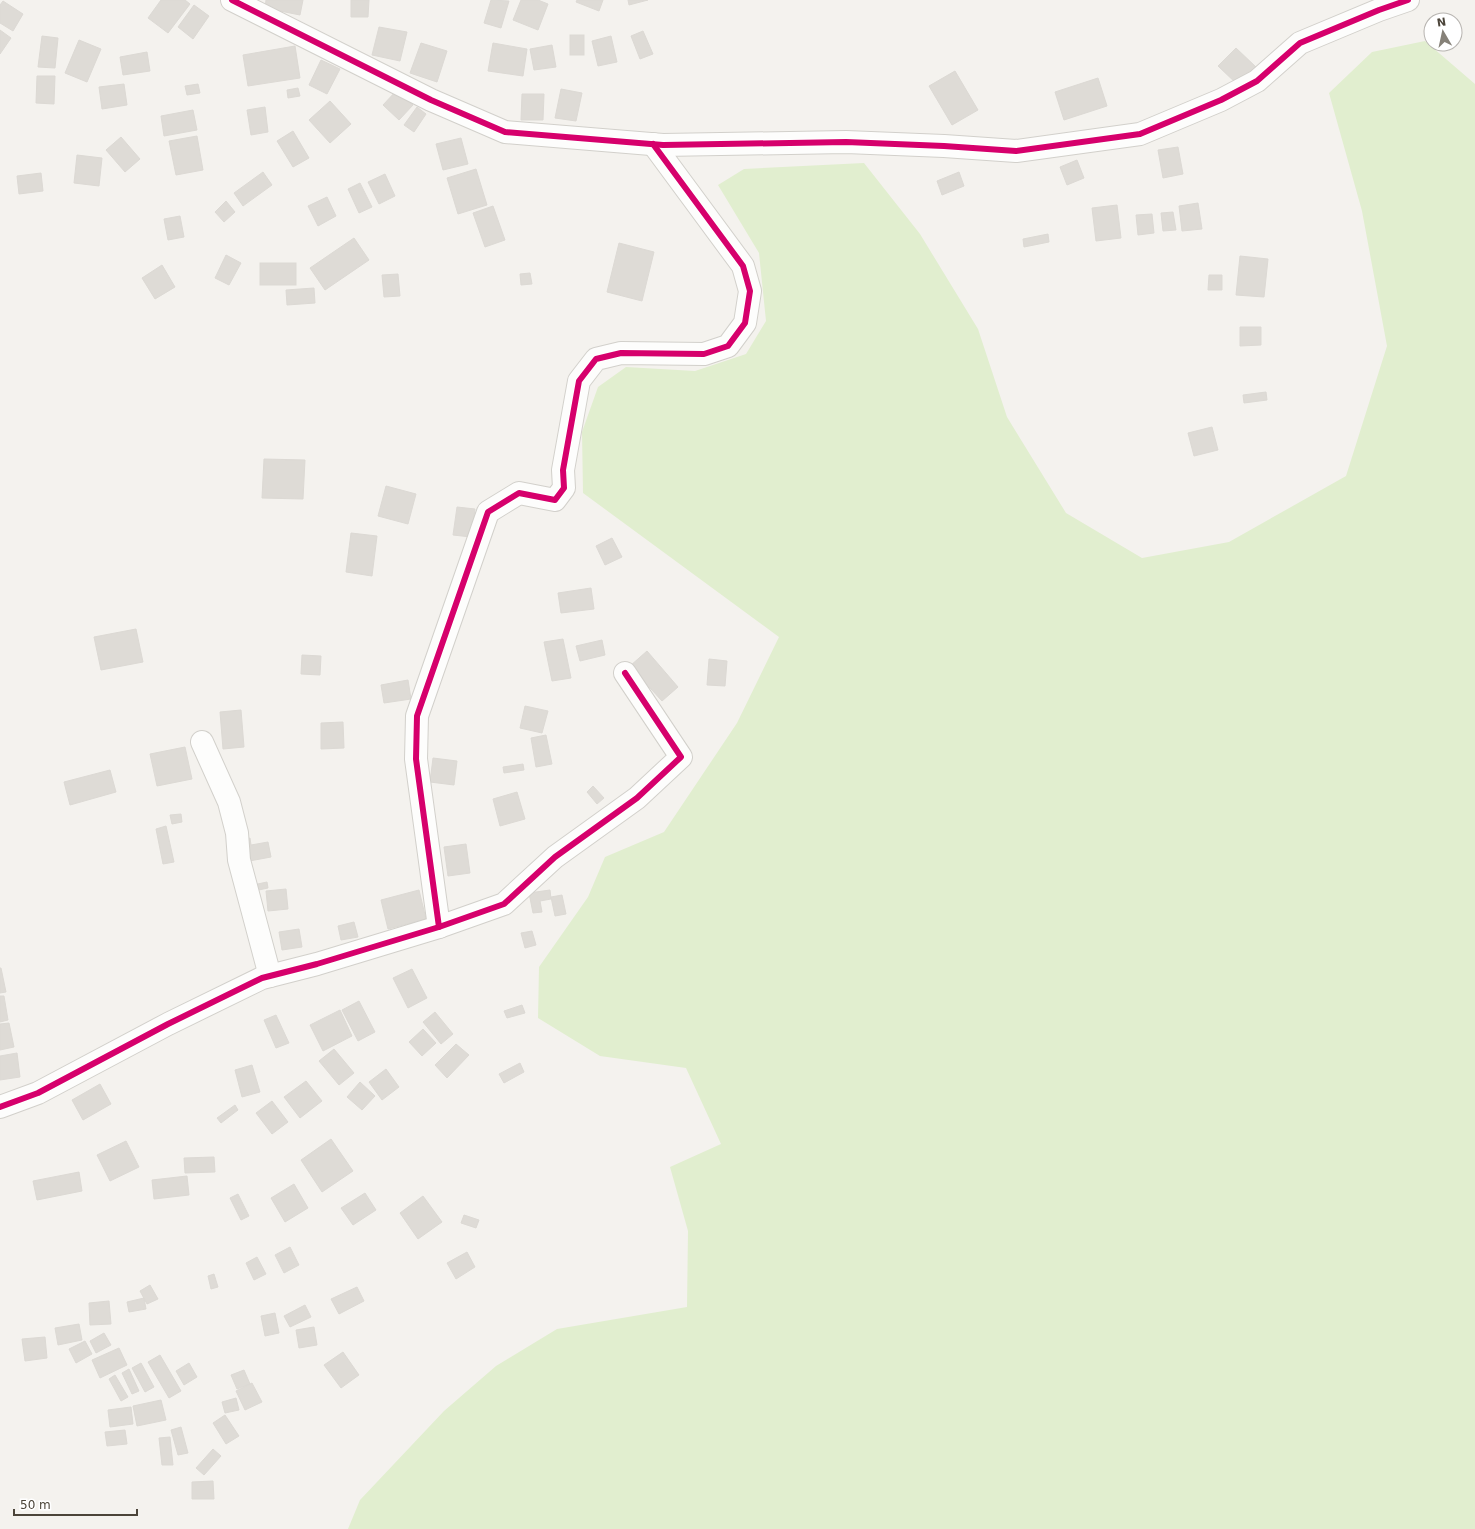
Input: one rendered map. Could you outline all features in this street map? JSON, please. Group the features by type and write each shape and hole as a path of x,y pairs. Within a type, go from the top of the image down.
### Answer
{"street":[{"path":"232,0 431,100 506,132 663,145 846,142 1016,151 1140,134 1221,100 1257,81 1300,43 1379,10 1408,0"},
{"path":"439,926 416,759 417,716 488,512 519,493 555,500 564,488 563,470 579,381 596,359 621,353 704,354 728,346 746,323 750,291 743,266 653,144"},
{"path":"0,1107 38,1093 168,1024 262,978 316,964 504,904 555,857 637,798 681,757 625,673"},
{"path":"202,742 229,802 237,833 239,860 270,976"}],"green space":[{"path":"1423,41 1423,52 1438,52 1475,84 1475,1529 348,1529 360,1500 444,1411 496,1366 557,1329 687,1307 688,1231 670,1167 721,1144 686,1068 600,1056 538,1018 539,967 588,897 605,857 664,832 737,723 779,637 583,493 582,432 598,387 626,367 695,371 746,354 766,321 759,253 718,185 744,169 864,163 920,234 978,329 1007,417 1066,513 1142,558 1229,542 1346,476 1387,346 1362,211 1329,93 1372,52"}],"building":[{"path":"161,0 185,0 190,4 168,33 148,18"},
{"path":"266,0 303,0 300,15 265,8"},
{"path":"351,0 369,0 368,17 351,17"},
{"path":"491,0 509,1 501,28 484,23"},
{"path":"521,0 538,0 548,4 538,30 513,20"},
{"path":"577,0 603,0 599,11 576,2"},
{"path":"628,0 648,0 629,5"},
{"path":"3,1 23,14 13,31 0,23 0,5"},
{"path":"194,5 209,16 193,39 178,27"},
{"path":"379,27 407,32 400,61 372,55"},
{"path":"0,30 11,38 0,54"},
{"path":"643,31 653,54 640,59 631,36"},
{"path":"570,35 584,35 584,55 570,55"},
{"path":"42,36 58,38 55,68 38,67"},
{"path":"611,36 617,62 598,66 592,41"},
{"path":"79,40 101,49 87,82 65,73"},
{"path":"421,43 447,51 437,82 410,73"},
{"path":"493,43 527,49 523,76 488,71"},
{"path":"552,45 556,67 534,70 530,49"},
{"path":"295,46 300,78 248,86 243,55"},
{"path":"1236,48 1256,67 1238,85 1218,66"},
{"path":"147,52 150,71 123,75 120,57"},
{"path":"321,60 340,69 327,94 309,85"},
{"path":"955,71 978,110 952,125 929,86"},
{"path":"37,76 55,76 54,104 36,103"},
{"path":"1098,78 1107,106 1064,120 1055,92"},
{"path":"124,84 127,105 102,109 99,87"},
{"path":"198,84 200,93 187,95 185,86"},
{"path":"298,88 300,96 288,98 287,90"},
{"path":"561,89 582,93 576,121 555,118"},
{"path":"397,90 413,105 399,120 383,105"},
{"path":"522,94 544,94 543,120 521,120"},
{"path":"330,101 351,124 330,143 309,120"},
{"path":"265,107 268,132 251,135 247,110"},
{"path":"417,107 426,114 414,132 404,125"},
{"path":"193,110 197,130 164,136 161,116"},
{"path":"293,131 309,158 293,167 277,141"},
{"path":"197,136 203,170 176,175 169,141"},
{"path":"121,137 140,159 125,172 106,150"},
{"path":"461,138 468,164 443,170 436,144"},
{"path":"1178,147 1183,174 1163,178 1158,150"},
{"path":"77,155 102,158 99,186 74,183"},
{"path":"1077,160 1084,178 1067,185 1060,167"},
{"path":"476,169 487,205 458,214 447,178"},
{"path":"263,172 272,185 243,206 234,193"},
{"path":"959,172 964,186 942,195 937,181"},
{"path":"41,173 43,191 19,194 17,176"},
{"path":"385,174 395,196 379,204 368,182"},
{"path":"360,183 372,207 359,213 348,189"},
{"path":"327,197 336,216 318,226 308,206"},
{"path":"226,201 235,212 224,222 215,212"},
{"path":"1198,203 1202,229 1182,231 1179,206"},
{"path":"1117,205 1121,238 1096,241 1092,208"},
{"path":"493,206 505,240 485,247 473,213"},
{"path":"1173,212 1176,230 1163,231 1161,213"},
{"path":"1152,214 1154,233 1138,235 1136,215"},
{"path":"180,216 184,237 168,240 164,219"},
{"path":"1048,234 1049,242 1024,247 1023,239"},
{"path":"354,238 369,260 325,290 310,268"},
{"path":"619,243 654,252 642,301 607,292"},
{"path":"226,255 241,263 229,285 215,278"},
{"path":"1240,256 1268,259 1264,297 1236,295"},
{"path":"260,263 296,263 296,285 260,285"},
{"path":"162,265 175,287 155,299 142,278"},
{"path":"530,273 532,284 521,285 520,274"},
{"path":"398,274 400,296 384,297 382,275"},
{"path":"1209,275 1222,275 1222,290 1208,290"},
{"path":"314,288 315,303 287,305 286,290"},
{"path":"1240,327 1261,327 1261,345 1240,346"},
{"path":"1266,392 1267,400 1244,403 1243,395"},
{"path":"1212,427 1218,450 1194,456 1188,433"},
{"path":"264,459 305,460 303,499 262,498"},
{"path":"386,486 416,494 408,524 378,516"},
{"path":"457,507 475,509 471,537 453,535"},
{"path":"351,533 377,536 372,576 346,572"},
{"path":"612,538 622,557 605,565 596,546"},
{"path":"591,588 594,609 561,613 558,593"},
{"path":"136,629 143,662 101,670 94,637"},
{"path":"563,639 571,678 552,681 544,642"},
{"path":"602,640 605,655 580,661 576,646"},
{"path":"647,651 678,687 662,701 630,666"},
{"path":"302,655 321,656 320,675 301,674"},
{"path":"709,659 727,661 725,686 707,685"},
{"path":"408,680 411,699 384,703 381,685"},
{"path":"525,706 548,711 542,733 520,728"},
{"path":"241,710 244,747 223,749 220,712"},
{"path":"343,722 344,748 321,749 321,723"},
{"path":"546,735 552,764 536,767 531,738"},
{"path":"185,747 192,779 157,786 150,754"},
{"path":"433,758 457,761 454,785 430,782"},
{"path":"523,764 524,770 504,773 503,767"},
{"path":"110,770 116,792 70,805 64,782"},
{"path":"593,786 604,798 597,804 587,792"},
{"path":"517,792 525,819 500,826 493,799"},
{"path":"181,814 182,822 172,824 170,815"},
{"path":"166,826 174,862 163,864 156,829"},
{"path":"250,838 251,845 268,842 271,857 244,862 241,841"},
{"path":"466,844 470,873 448,876 444,847"},
{"path":"267,882 268,888 254,891 253,885"},
{"path":"286,889 288,909 268,911 266,891"},
{"path":"419,890 426,919 388,929 381,900"},
{"path":"550,890 551,899 540,901 542,912 533,913 529,893"},
{"path":"562,895 566,914 555,916 551,897"},
{"path":"354,922 358,937 341,940 338,926"},
{"path":"299,929 302,947 282,950 279,932"},
{"path":"532,931 536,945 525,948 521,933"},
{"path":"0,968 6,992 0,993"},
{"path":"412,969 427,998 408,1008 393,978"},
{"path":"0,996 4,996 8,1020 0,1022"},
{"path":"359,1001 375,1032 358,1041 342,1010"},
{"path":"522,1005 525,1013 507,1018 504,1011"},
{"path":"340,1010 352,1036 323,1051 310,1025"},
{"path":"435,1012 453,1034 441,1044 423,1022"},
{"path":"276,1015 289,1043 276,1048 264,1020"},
{"path":"9,1023 14,1047 0,1050 0,1024"},
{"path":"423,1029 436,1043 422,1056 409,1042"},
{"path":"456,1044 469,1055 447,1078 435,1065"},
{"path":"334,1049 354,1073 339,1085 319,1061"},
{"path":"17,1053 20,1077 0,1080 0,1056"},
{"path":"520,1063 524,1072 504,1083 499,1074"},
{"path":"252,1065 260,1092 242,1097 235,1070"},
{"path":"386,1069 399,1087 382,1100 369,1082"},
{"path":"306,1081 322,1101 300,1118 284,1097"},
{"path":"360,1082 375,1096 362,1110 347,1097"},
{"path":"100,1084 111,1104 83,1120 72,1100"},
{"path":"272,1101 288,1122 272,1134 256,1113"},
{"path":"235,1105 238,1110 221,1123 217,1118"},
{"path":"331,1139 353,1171 322,1192 301,1160"},
{"path":"126,1141 139,1167 110,1181 97,1155"},
{"path":"214,1157 215,1172 185,1173 184,1158"},
{"path":"79,1172 82,1191 37,1200 33,1181"},
{"path":"187,1176 189,1195 154,1199 152,1180"},
{"path":"294,1184 308,1208 285,1222 271,1198"},
{"path":"365,1193 376,1210 353,1225 341,1208"},
{"path":"238,1194 249,1216 241,1220 230,1198"},
{"path":"423,1196 442,1222 418,1239 400,1213"},
{"path":"464,1215 479,1220 476,1228 461,1223"},
{"path":"290,1247 299,1265 284,1273 275,1255"},
{"path":"467,1252 475,1267 456,1279 447,1263"},
{"path":"257,1257 266,1274 254,1280 246,1263"},
{"path":"214,1274 218,1287 211,1289 208,1276"},
{"path":"150,1285 158,1299 147,1304 140,1291"},
{"path":"357,1287 364,1301 339,1314 331,1299"},
{"path":"144,1298 146,1309 129,1312 127,1302"},
{"path":"109,1301 111,1324 90,1325 89,1303"},
{"path":"305,1305 311,1317 290,1327 284,1316"},
{"path":"275,1313 279,1333 265,1336 261,1316"},
{"path":"79,1324 82,1340 58,1345 55,1328"},
{"path":"314,1327 317,1345 299,1348 296,1330"},
{"path":"104,1333 111,1345 96,1353 90,1341"},
{"path":"45,1337 47,1358 25,1361 22,1339"},
{"path":"85,1341 92,1354 76,1363 69,1349"},
{"path":"119,1348 127,1365 100,1378 92,1360"},
{"path":"343,1352 359,1375 341,1388 324,1365"},
{"path":"160,1355 181,1391 169,1398 148,1362"},
{"path":"141,1363 154,1387 145,1392 132,1368"},
{"path":"189,1363 197,1377 184,1385 176,1371"},
{"path":"129,1369 139,1391 132,1394 122,1373"},
{"path":"244,1370 250,1384 237,1389 231,1375"},
{"path":"115,1375 128,1397 121,1401 109,1379"},
{"path":"252,1383 262,1402 245,1410 236,1391"},
{"path":"236,1398 239,1410 225,1413 222,1402"},
{"path":"161,1400 166,1420 137,1426 133,1406"},
{"path":"131,1407 133,1424 110,1427 108,1410"},
{"path":"225,1415 239,1436 226,1444 213,1423"},
{"path":"181,1427 188,1453 178,1455 171,1430"},
{"path":"125,1430 127,1444 107,1446 105,1432"},
{"path":"170,1437 173,1465 162,1465 159,1438"},
{"path":"213,1449 221,1456 204,1475 196,1468"},
{"path":"213,1481 214,1499 192,1499 192,1482"}],"cycle path":[{"path":"232,0 431,100 505,132 663,145 846,142 1016,151 1140,134 1221,100 1257,81 1300,43 1379,10 1408,0"},
{"path":"439,927 416,759 417,716 488,512 519,493 555,500 564,488 563,470 579,381 596,359 621,353 704,354 728,346 745,323 750,291 743,266 653,144"},
{"path":"0,1107 38,1093 168,1024 262,978 317,964 439,927 504,904 555,857 637,798 681,757 625,673"}]}
